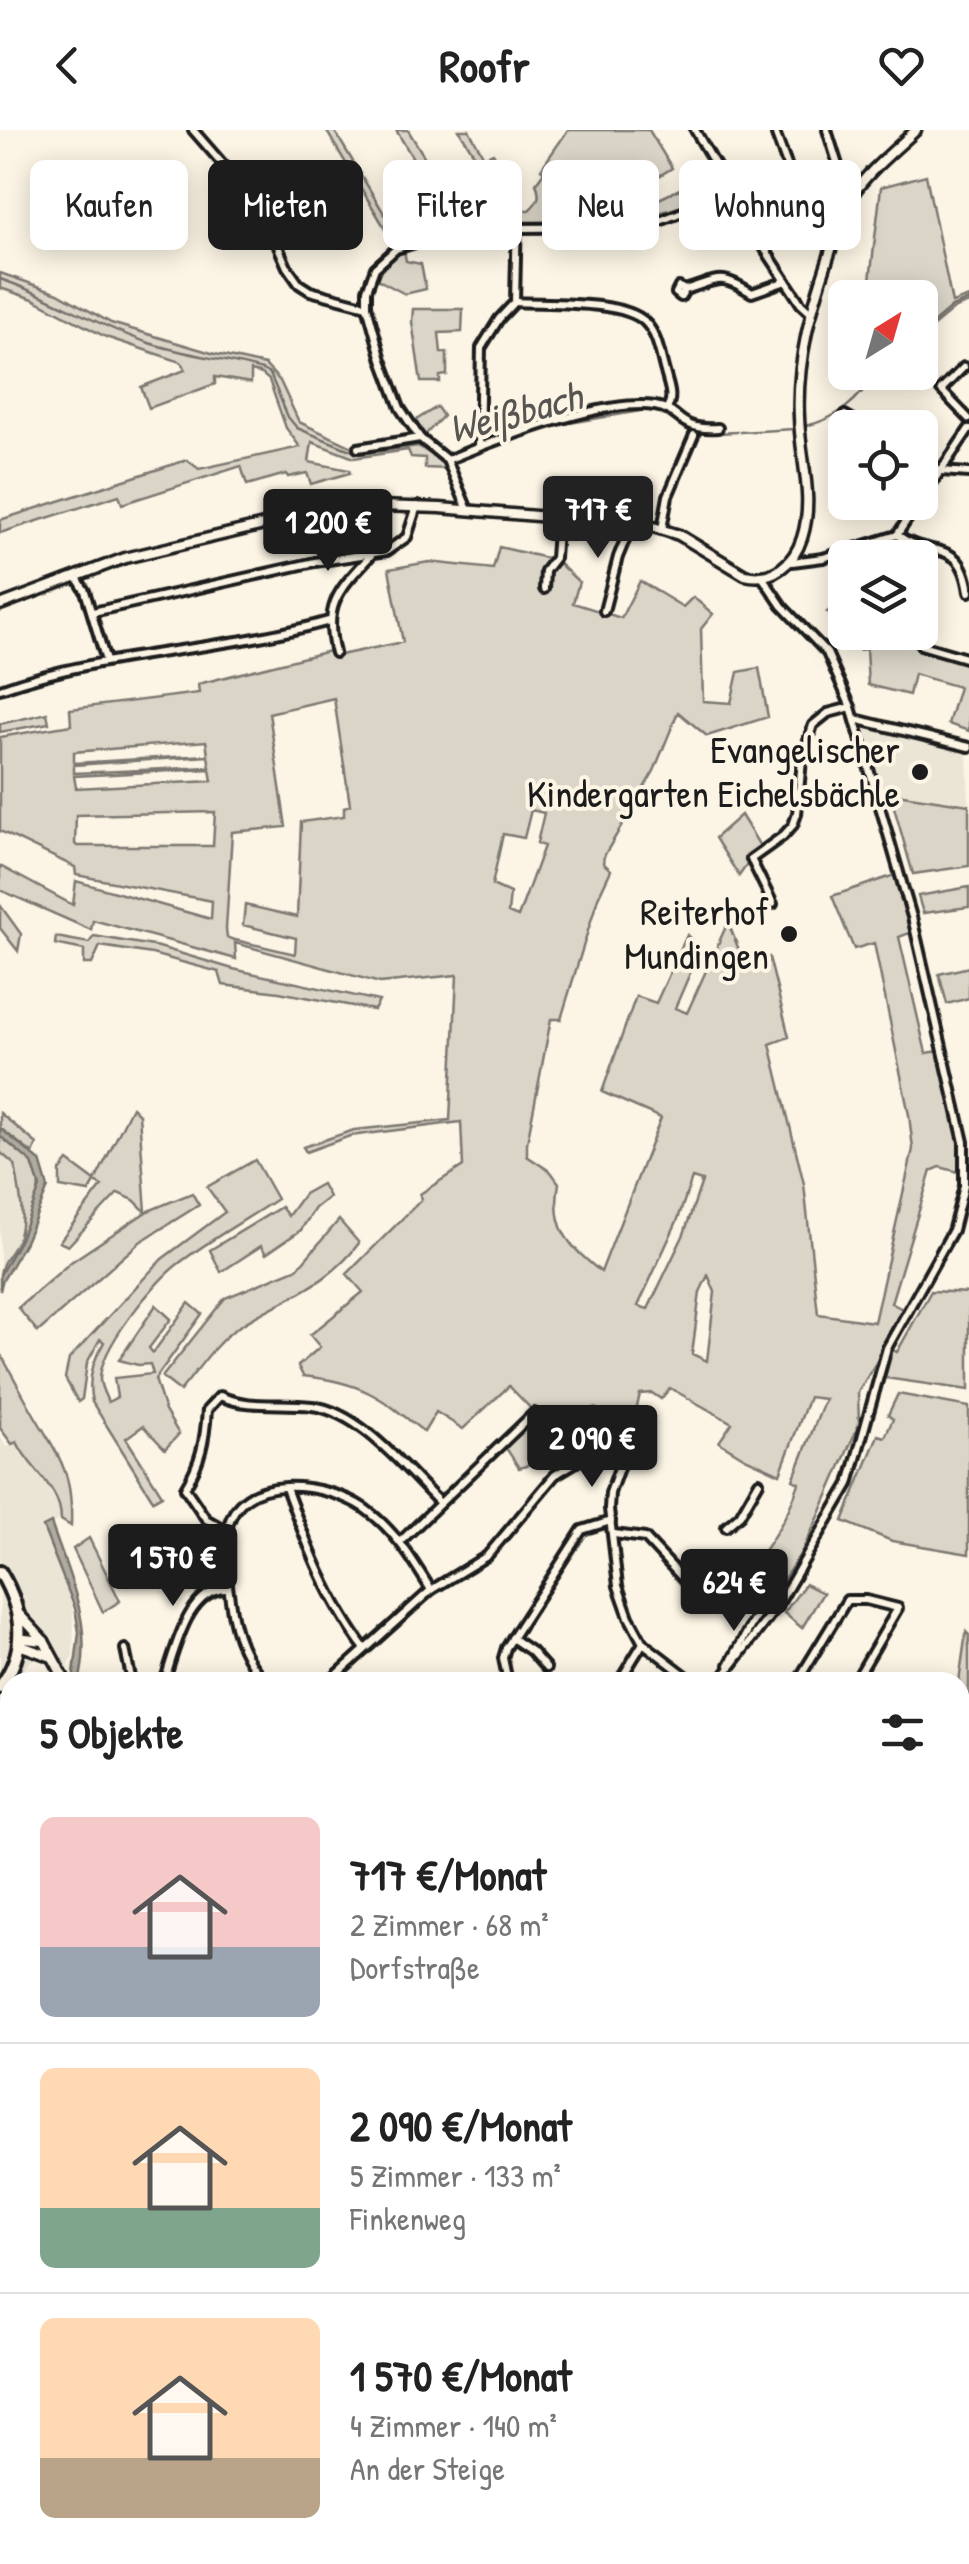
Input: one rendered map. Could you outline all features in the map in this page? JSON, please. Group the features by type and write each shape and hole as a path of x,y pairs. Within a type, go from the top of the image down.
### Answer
{"main road":[{"path":"0,1572 19,1614 18,1645 10,1672"}],"street":[{"path":"193,130 261,208 286,267 299,284 310,291 367,306"},
{"path":"695,130 711,160"},
{"path":"828,130 837,160"},
{"path":"792,562 802,541 808,511 798,375 812,314 849,200 866,177 916,130"},
{"path":"776,135 785,160"},
{"path":"522,228 642,224 679,213"},
{"path":"395,250 375,268 367,290 367,306 382,360 400,408 420,438 448,465 468,510"},
{"path":"479,447 481,348 515,302 518,250"},
{"path":"765,250 800,304 812,314"},
{"path":"685,290 730,279 752,293 786,281"},
{"path":"515,302 608,308 643,319 656,338 671,398 666,409"},
{"path":"964,367 941,390 969,418"},
{"path":"448,465 479,447 574,416 644,406 666,409 696,430 718,428"},
{"path":"938,475 969,430"},
{"path":"662,529 668,496 694,435"},
{"path":"358,448 420,438"},
{"path":"938,469 969,472"},
{"path":"0,605 125,558 348,505 416,506 632,523 662,529 690,541 745,575 761,575 792,562 823,558 897,535 907,520"},
{"path":"92,612 315,562 387,552 407,537 416,506"},
{"path":"544,588 545,571 556,558 558,517"},
{"path":"604,611 632,523"},
{"path":"897,535 905,541 950,551 968,571 969,592"},
{"path":"335,653 329,622 342,586 373,552"},
{"path":"726,1671 778,1605 849,1484 887,1348 953,1230 964,1186 964,1142 912,917 851,706 827,653 782,606 761,575"},
{"path":"76,576 92,612 106,661"},
{"path":"0,689 106,661 194,649 329,622"},
{"path":"938,649 969,659"},
{"path":"773,904 751,860 793,825 802,758 814,726 820,718 851,706"},
{"path":"855,719 968,744"},
{"path":"227,1531 206,1519 186,1488 205,1442 207,1410 220,1396 244,1403 314,1406 352,1420 440,1503"},
{"path":"400,1541 534,1414"},
{"path":"340,1672 431,1590 479,1564 555,1475 588,1455 604,1456 620,1465 610,1493 618,1586 628,1617 643,1643 681,1672"},
{"path":"726,1527 740,1516 759,1482"},
{"path":"258,1672 237,1636 228,1589 227,1531 249,1497 265,1490 286,1488 324,1490 360,1506 400,1541 431,1590"},
{"path":"286,1488 302,1533 348,1626 365,1649"},
{"path":"506,1672 503,1658 512,1638 582,1530 612,1521"},
{"path":"614,1534 645,1538 687,1583"},
{"path":"168,1672 188,1620 203,1596 218,1588 228,1589"},
{"path":"726,1671 767,1596"},
{"path":"804,1672 847,1600 898,1608 861,1672"},
{"path":"19,1614 44,1641 60,1672"},
{"path":"512,1638 546,1668"},
{"path":"44,1641 25,1639 18,1645 52,1657"},
{"path":"625,1672 643,1643"},
{"path":"125,1649 130,1672"}],"shaded area":[{"path":"326,130 334,130 352,160 344,160"},
{"path":"396,130 408,130 426,160 414,160"},
{"path":"459,130 469,130 484,157 493,153 497,160 478,160"},
{"path":"568,130 649,130 672,168 659,176 659,160 547,160"},
{"path":"542,175 542,222 522,222 522,209 529,210 535,204 536,183"},
{"path":"926,175 952,303 969,297 969,303 955,308 938,322 938,280 870,280 881,187"},
{"path":"363,178 383,212 383,225 363,191"},
{"path":"679,189 679,207 659,213 659,199"},
{"path":"395,250 404,250 406,261 421,264 426,289 405,294 371,276"},
{"path":"0,273 58,293 111,323 265,365 280,381 299,422 361,451 421,442 448,469 425,468 425,458 411,457 408,450 354,458 312,442 309,462 350,473 311,484 307,473 288,477 286,474 247,485 241,466 122,504 119,495 0,533 0,520 187,460 199,469 300,447 286,428 269,380 262,374 251,371 251,383 215,377 215,384 149,408 141,387 185,370 181,362 106,337 33,299 0,288"},
{"path":"413,309 463,309 462,332 439,333 441,353 447,353 447,375 440,376 440,382 421,382"},
{"path":"437,407 443,416 423,437 413,422"},
{"path":"499,547 555,560 579,582 573,603 621,618 640,581 683,607 693,597 713,614 701,629 703,701 731,703 738,672 759,668 768,717 707,736 678,712 654,771 604,856 603,863 611,870 598,898 561,1019 551,1019 527,1156 551,1172 559,1183 557,1212 564,1234 601,1272 661,1118 602,1092 636,996 656,1003 687,935 700,950 675,1008 687,1013 728,922 744,963 769,957 789,1037 770,1044 804,1184 818,1314 874,1322 913,1149 874,943 854,949 832,896 898,874 888,828 965,1142 960,1206 940,1253 962,1173 940,1167 931,1171 891,1303 908,1312 889,1348 897,1352 931,1291 969,1293 969,1390 878,1377 883,1353 880,1356 858,1392 859,1424 819,1516 801,1553 768,1603 741,1580 789,1509 799,1483 793,1480 825,1399 809,1397 780,1474 719,1442 732,1423 670,1388 661,1399 652,1393 640,1394 630,1437 623,1441 628,1451 620,1459 597,1452 605,1422 603,1412 594,1408 519,1468 506,1448 537,1415 509,1386 463,1429 436,1412 424,1432 369,1393 340,1382 303,1376 298,1366 320,1347 310,1335 363,1292 347,1274 422,1199 420,1194 463,1166 461,1122 350,1136 306,1152 303,1147 354,1130 450,1120 457,975 380,983 235,943 236,959 93,920 91,930 0,890 0,866 73,905 76,881 211,919 212,901 76,875 75,867 0,831 0,737 71,725 70,709 199,693 198,684 333,650 335,656 403,642 389,569 429,562 493,569","holes":["334,698 350,805 344,807 344,816 301,822 297,917 245,905 243,925 296,938 295,954 231,939 226,929 232,832 286,827 269,713","206,741 208,755 74,763 74,752","208,756 210,767 74,773 74,765","210,769 212,781 76,788 74,776","531,810 544,813 537,843 544,846 518,917 508,913 510,893 492,885 503,834 524,838","215,812 213,846 75,844 76,815","912,932 940,1051 926,1053 899,937","692,1178 702,1181 684,1234 648,1309 638,1306 678,1219","708,1275 715,1292 707,1361 692,1354 700,1292"]},
{"path":"866,650 919,650 969,661 969,731 948,724 959,687 914,674 909,695 868,685"},
{"path":"47,713 49,723 0,732 0,724"},
{"name":"Evangelischer Kindergarten Eichelsbächle","path":"858,723 967,749 969,805 876,791"},
{"path":"890,793 969,805 969,866 913,874"},
{"path":"741,815 763,851 751,859 739,876 715,838"},
{"path":"969,887 969,907 923,913 918,896"},
{"path":"0,905 21,934 18,951 0,928"},
{"path":"94,936 159,947 233,969 379,1001 374,1010 223,985 219,972 152,954 100,946 92,964 84,964 84,950 55,944 56,937 89,943"},
{"path":"969,967 969,998 947,1004 939,974"},
{"path":"132,1107 139,1114 146,1212 134,1200 118,1193 68,1246 59,1242 102,1186 95,1182 89,1192 60,1187 60,1171 68,1161 95,1181"},
{"path":"0,1113 37,1144 33,1154 0,1128"},
{"path":"0,1128 40,1161 48,1188 0,1291 0,1275 20,1239 40,1187 32,1163 0,1136"},
{"path":"0,1136 32,1162 39,1188 30,1219 0,1275 18,1239 22,1212 15,1165 0,1152"},
{"path":"0,1152 15,1165 23,1217 17,1242 0,1267"},
{"path":"255,1160 277,1199 168,1273 118,1334 102,1367 100,1380 108,1402 117,1397 114,1378 153,1374 150,1364 119,1360 156,1305 171,1319 149,1348 153,1353 189,1303 202,1314 155,1379 165,1411 179,1434 165,1449 143,1426 126,1438 162,1495 153,1500 92,1402 92,1370 104,1342 100,1339 87,1363 82,1399 78,1402 65,1378 69,1359 162,1259 225,1212 207,1187"},
{"path":"322,1184 329,1197 315,1208 301,1230 266,1254 261,1246 221,1272 210,1250 281,1207 288,1216 304,1194"},
{"path":"192,1193 199,1205 140,1242 38,1332 18,1308 71,1262 146,1212"},
{"path":"339,1220 359,1243 333,1271 230,1333 180,1391 162,1377 225,1298 298,1268"},
{"path":"0,1353 64,1468 71,1526 61,1520 51,1488 17,1442 12,1444 0,1428"},
{"path":"898,1394 969,1407 969,1554 892,1541 843,1521 878,1435 885,1437 893,1419 888,1415"},
{"path":"0,1435 6,1447 17,1441 58,1498 61,1520 50,1524 46,1536 72,1603 74,1628 73,1655 66,1671 56,1647 28,1663 22,1672 0,1672"},
{"path":"51,1523 77,1601 83,1641 81,1672 74,1672 79,1632 75,1608 43,1527"},
{"path":"89,1538 120,1601 103,1612 73,1549"},
{"path":"805,1584 823,1593 802,1628 784,1613"},
{"path":"966,1632 969,1672 960,1672"}],"waterway":[{"name":"Weißbach","path":"0,279 149,343 262,370 270,374 288,417 297,428 360,454 418,446 449,466 456,460 552,426 646,410 663,413 699,434 737,432"},
{"name":"Weißbach","path":"938,319 969,300"},
{"name":"Weißbach","path":"805,426 828,419 863,390"},
{"name":"Weißbach","path":"740,432 794,429"}],"place":[{"name":"Evangelischer Kindergarten Eichelsbächle","path":"920,772"},
{"name":"Reiterhof Mundingen","path":"789,934"}]}
